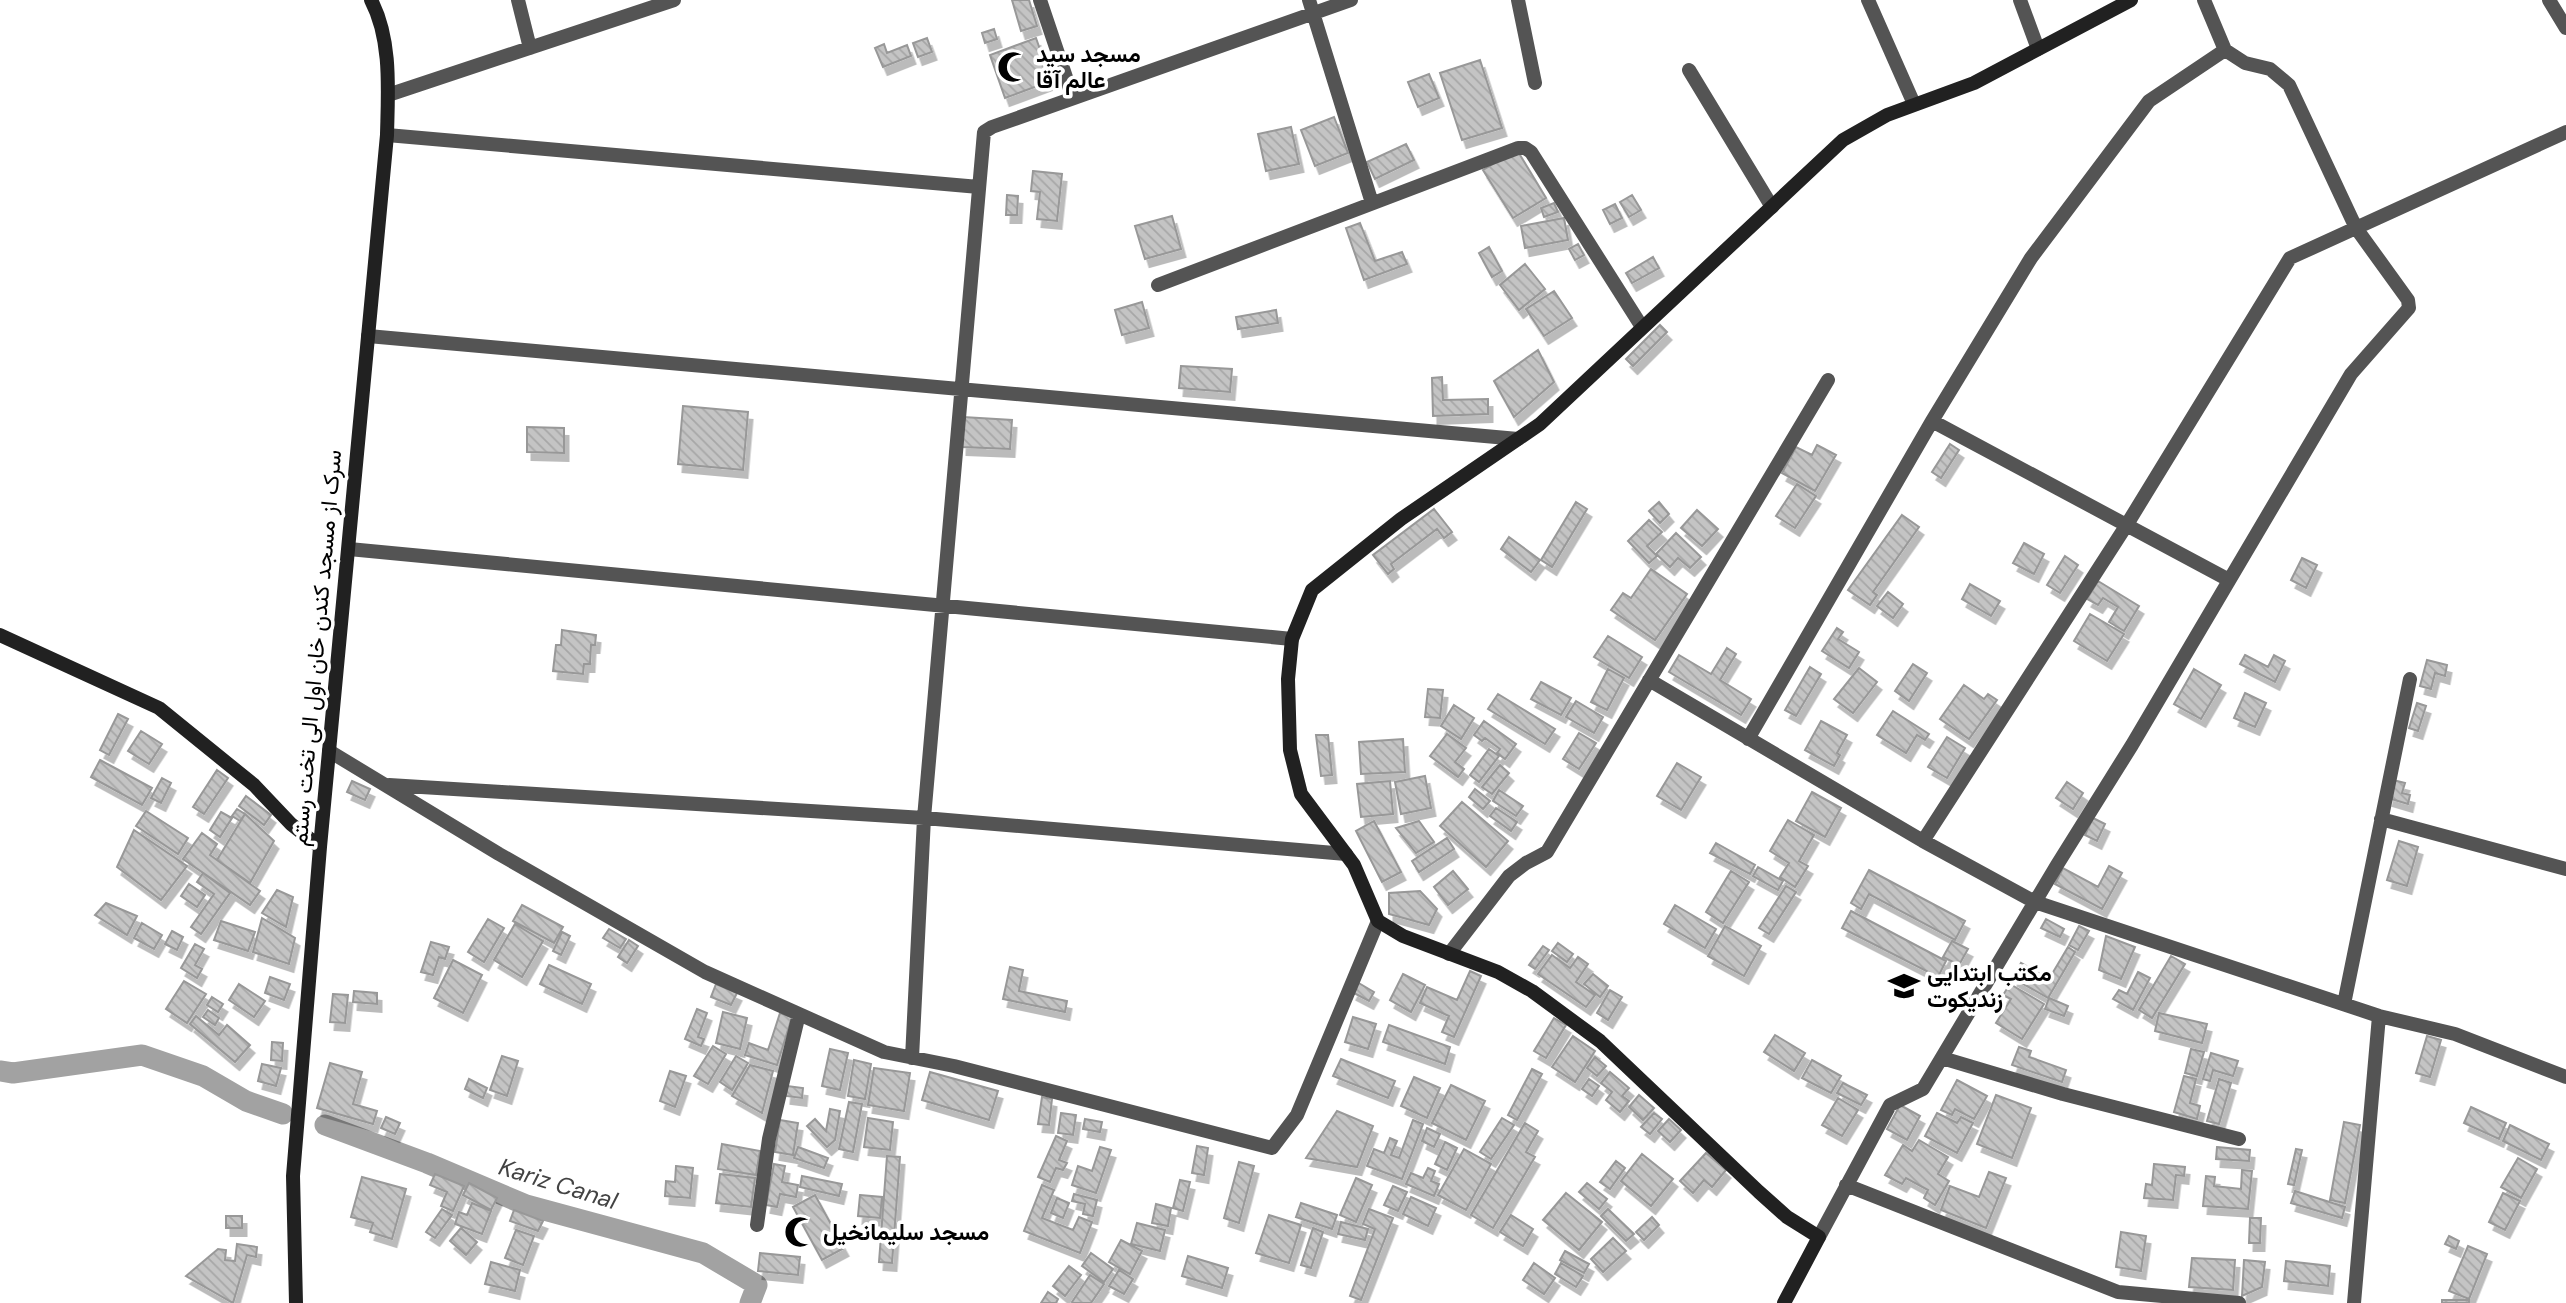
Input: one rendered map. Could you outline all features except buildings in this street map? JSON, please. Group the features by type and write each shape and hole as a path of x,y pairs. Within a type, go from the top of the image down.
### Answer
{"street":[{"name":"سرک از مسجد کندن خان اول الی تخت رستم","path":"296,1303 293,1176 320,847 387,135 388,95 383,37 371,0"},
{"path":"518,0 530,48"},
{"path":"388,95 674,0"},
{"path":"1040,0 1073,98"},
{"path":"912,1058 924,818 984,132 1311,7 1351,0"},
{"path":"1518,0 1535,83"},
{"path":"1868,0 1914,104"},
{"path":"2020,0 2038,49"},
{"path":"1819,1237 1787,1217 1600,1041 1532,991 1498,972 1402,936 1378,921 1354,865 1301,794 1290,750 1288,679 1292,639 1312,590 1401,519 1540,424 1843,140 1887,115 1974,83 2131,0"},
{"path":"1784,1303 1890,1105 1923,1089 2132,746 2351,374 2409,308 2408,300 2356,228 2289,85 2270,69 2245,63 2225,50 2204,0"},
{"path":"2549,0 2566,28"},
{"path":"1311,7 1372,203"},
{"path":"1748,738 1932,421 2031,258 2149,101 2225,50"},
{"path":"1689,70 1772,208"},
{"path":"1923,841 2126,526 2290,258 2566,132"},
{"path":"387,135 979,187"},
{"path":"1157,285 1518,148 1525,148 1531,152 1642,327"},
{"path":"368,336 1518,439"},
{"path":"1449,954 1509,876 1547,852 1828,380"},
{"path":"1932,421 2230,580"},
{"path":"349,549 1292,639"},
{"path":"0,635 159,708 254,785 291,824 320,847"},
{"path":"2344,1004 2410,679"},
{"path":"1649,680 1923,841 2035,902 2379,1016 2455,1034 2566,1077"},
{"path":"329,751 499,854 705,972 884,1052 954,1066 1272,1148 1297,1115 1378,921"},
{"path":"384,784 924,818 1346,853"},
{"path":"2381,819 2566,869"},
{"path":"757,1225 769,1139 799,1014"},
{"path":"2354,1303 2379,1016"},
{"path":"1942,1058 2063,1094 2239,1139"},
{"path":"1846,1185 2118,1292 2239,1303"}],"waterway":[{"name":"Kariz Canal","path":"0,1071 13,1073 142,1055 203,1076 246,1101 283,1114"},
{"name":"Kariz Canal","path":"325,1125 427,1163 526,1205 703,1253 757,1285 750,1303"}],"place":[{"name":"مسجد سید عالم آقا","path":"1013,67"},
{"name":"مکتب ابتدایی زندیکوت","path":"1904,986"},
{"name":"مسجد سلیمانخیل","path":"800,1232"}]}
